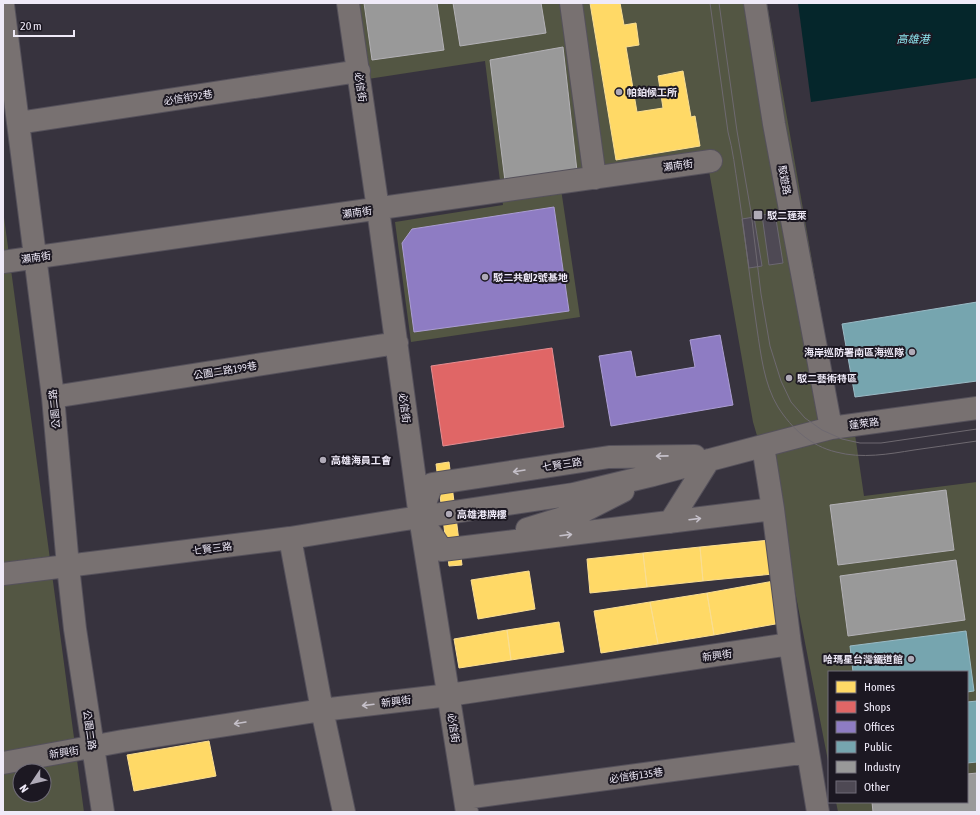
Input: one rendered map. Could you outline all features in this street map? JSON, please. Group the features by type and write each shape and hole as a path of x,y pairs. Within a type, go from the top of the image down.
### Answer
{"street":[{"name":"必信街","path":"348,3 359,71 420,517 466,805"},
{"path":"571,3 595,178"},
{"name":"駁遊路","path":"755,3 774,124 830,428"},
{"name":"公園二路","path":"3,5 53,397 75,629 103,812"},
{"name":"必信街92巷","path":"18,123 359,71"},
{"name":"瀨南街","path":"3,262 595,178 711,160"},
{"name":"公園二路199巷","path":"53,397 397,343"},
{"name":"蓬萊路","path":"758,447 830,428 977,408"},
{"path":"758,447 773,509 790,644 818,812"},
{"name":"七賢三路","path":"3,574 290,538 574,494 758,447"},
{"name":"七賢三路","path":"420,517 432,484 609,457 719,458"},
{"path":"670,522 719,458"},
{"name":"七賢三路","path":"466,547 582,512 653,475"},
{"name":"七賢三路","path":"420,517 442,550 773,509"},
{"path":"290,538 322,710 344,812"},
{"name":"新興街","path":"3,763 322,710 449,695 790,644"},
{"name":"必信街135巷","path":"466,805 808,752"}],"shaded area":[{"name":"駁二藝術特區","path":"358,3 767,3 839,415 852,414 864,496 977,482 977,812 838,812 836,803 968,803 968,671 828,671 828,761 780,514 753,422 708,165 561,189 580,317 411,342 395,222 503,205 485,61 368,79"},
{"path":"3,210 84,812 3,812"}],"water":[{"name":"高雄港","path":"798,3 977,3 977,78 811,102"}],"building: Homes":[{"name":"帕鉑候工所","path":"590,3 620,3 624,25 636,23 639,45 626,47 637,112 663,108 658,76 683,71 691,117 695,116 700,146 616,160"},
{"name":"高雄港牌樓","path":"449,462 462,565 449,566 436,464"},
{"path":"770,540 773,574 703,581 700,547"},
{"path":"700,547 703,581 647,587 643,553"},
{"path":"643,553 647,587 590,593 587,559"},
{"path":"529,571 535,609 478,619 471,580"},
{"path":"774,581 781,623 714,635 707,593"},
{"path":"707,593 714,635 658,644 650,602"},
{"path":"650,602 658,644 601,653 594,611"},
{"path":"559,622 564,652 511,660 507,630"},
{"path":"507,630 511,660 459,668 454,639"},
{"path":"209,741 216,776 134,791 127,755"}],"building: Shops":[{"path":"552,348 564,427 443,446 431,366"}],"building: Offices":[{"name":"駁二共創2號基地","path":"554,207 569,311 414,332 402,243 412,229"},
{"path":"720,335 733,405 611,426 599,356 631,351 636,377 695,367 690,340"}],"building: Public":[{"name":"海岸巡防署南區海巡隊","path":"977,302 977,381 855,397 842,324"},
{"name":"哈瑪星台灣鐵道館","path":"966,631 974,691 968,692 968,671 853,671 850,646"},
{"path":"977,701 977,762 968,763 968,702"}],"building: Industry":[{"path":"364,3 437,3 444,50 372,60"},
{"path":"453,3 541,3 546,33 460,46"},
{"path":"563,47 577,171 506,189 490,60"},
{"path":"946,490 954,550 838,565 830,505"},
{"path":"956,560 965,620 848,636 840,576"},
{"path":"977,773 977,812 873,812 872,803 968,803 968,774"}],"building: Other":[{"name":"駁二蓬萊","path":"775,213 783,263 769,265 762,215"},
{"name":"駁二蓬萊","path":"754,217 762,266 749,268 742,219"}],"tram line":[{"path":"710,3 728,132 733,153 760,349 769,389 778,407 789,422 810,441 818,446 846,454 885,454 977,441"},
{"path":"719,3 737,131 751,212 761,294 770,346 781,381 791,402 805,418 822,430 842,439 860,443 881,443 977,429"}],"place":[{"name":"帕鉑候工所","path":"619,92"},
{"name":"駁二蓬萊","path":"758,215"},
{"name":"駁二共創2號基地","path":"485,277"},
{"name":"海岸巡防署南區海巡隊","path":"912,352"},
{"name":"駁二藝術特區","path":"789,378"},
{"name":"高雄海員工會","path":"323,460"},
{"name":"高雄港牌樓","path":"449,514"},
{"name":"哈瑪星台灣鐵道館","path":"911,659"}]}
